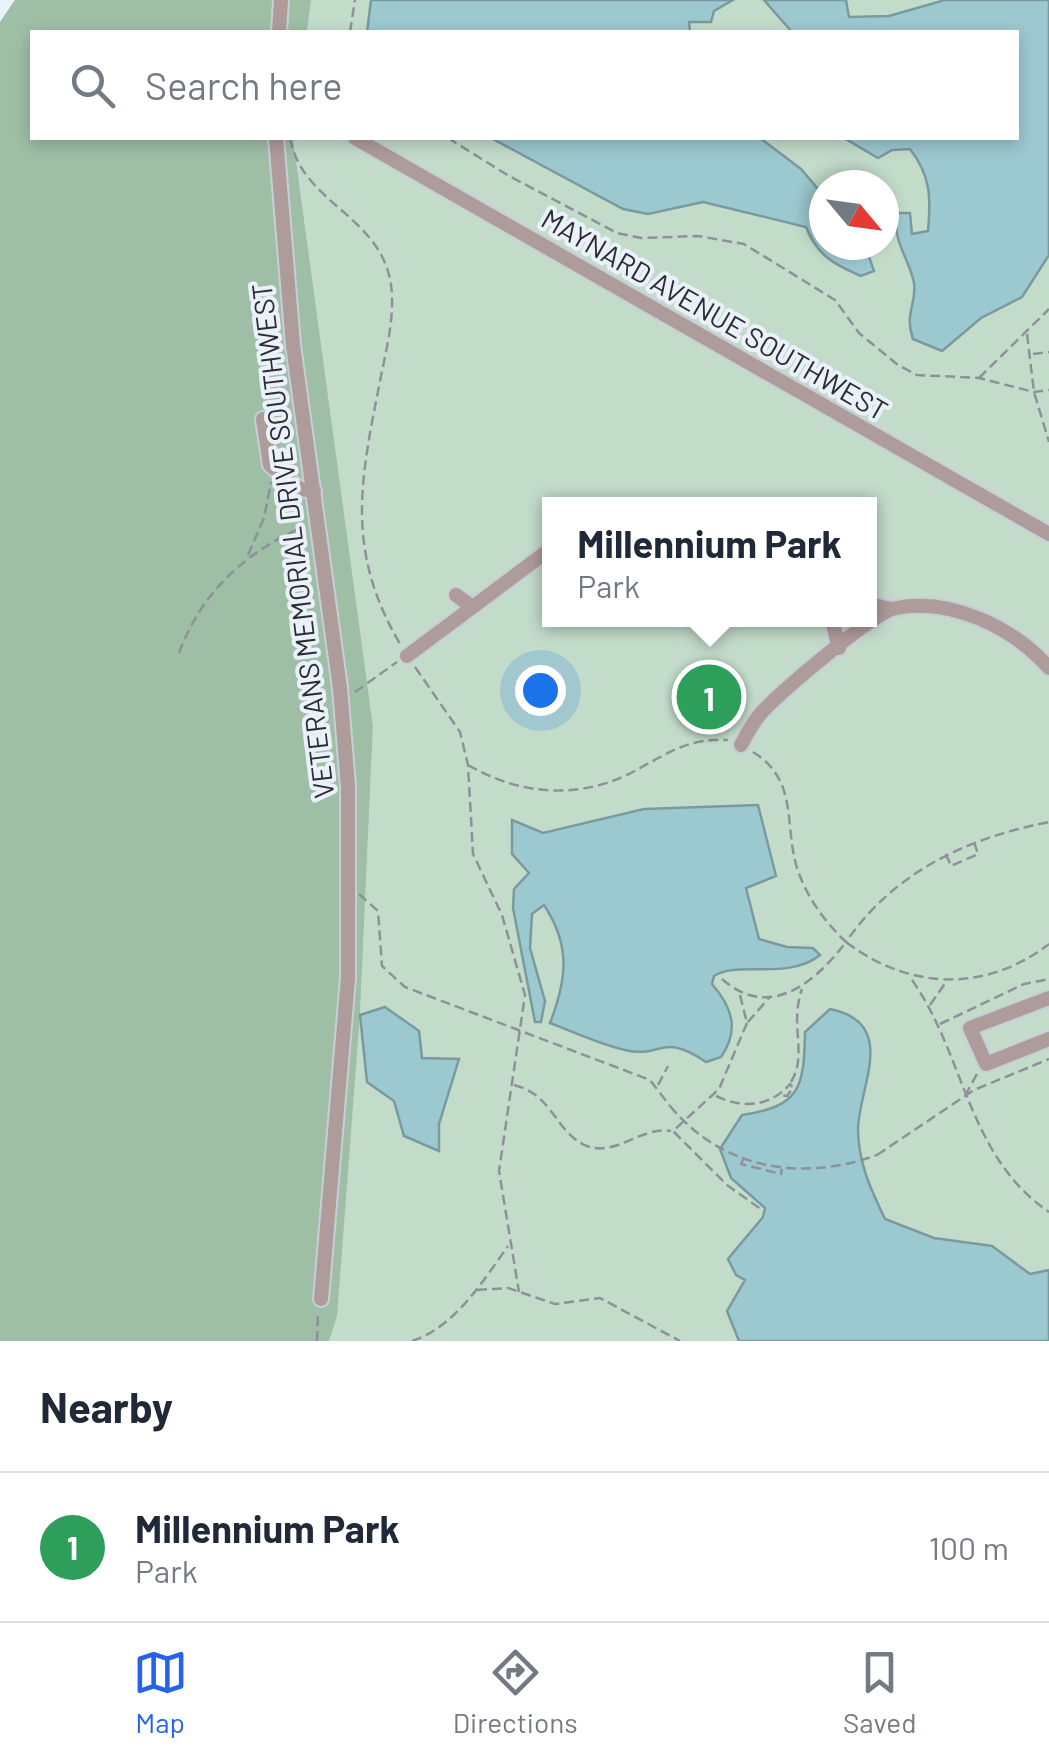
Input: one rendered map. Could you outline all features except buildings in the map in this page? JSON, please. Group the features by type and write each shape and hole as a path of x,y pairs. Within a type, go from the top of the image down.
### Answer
{"street":[{"path":"280,30 281,0"},
{"name":"VETERANS MEMORIAL DRIVE SOUTHWEST","path":"276,140 275,172 293,344 340,698 348,787 348,978 321,1299"},
{"name":"MAYNARD AVENUE SOUTHWEST","path":"359,140 1049,534"},
{"path":"263,419 274,470 300,489 314,490"},
{"path":"407,656 542,555"},
{"path":"456,595 471,606"},
{"path":"877,606 933,608 964,614 1024,643 1049,668"},
{"path":"877,620 892,609"},
{"path":"834,627 839,648"},
{"path":"740,745 760,714 868,627"},
{"path":"1049,998 970,1028 986,1064 1049,1039"}],"path":[{"path":"350,30 355,0"},
{"path":"290,140 294,160 306,180 366,233 388,267 391,324 359,488 374,592 407,656 452,716 468,764 473,854 502,914 524,996 499,1171 508,1246 519,1292"},
{"path":"451,140 508,176 616,233 641,238 698,236 744,244 835,300 859,333 898,365 918,375 979,378 1034,392 1049,390"},
{"path":"979,378 1049,309"},
{"path":"1027,334 1034,392 1049,442"},
{"path":"1031,354 1049,352"},
{"path":"180,653 202,608 247,556 264,518 274,470"},
{"path":"247,556 318,521"},
{"path":"340,698 407,656"},
{"path":"468,764 512,785 555,793 606,785 667,750 702,738 740,745 777,773 785,788 798,870 812,902 846,942 868,959 912,978 947,981 990,976 1047,946 1049,953"},
{"path":"711,1099 752,1105 779,1096 790,1084 800,1059 794,1018 803,987 893,890 946,854 974,841 1049,822"},
{"path":"946,854 951,866 965,864 978,854 974,841"},
{"path":"349,890 378,911 378,954 394,979 440,1003 658,1086 670,1106 712,1144 743,1160 782,1169 837,1168 877,1155 964,1097 1049,1059"},
{"path":"912,978 930,1005 986,1146 1013,1179 1049,1212"},
{"path":"722,979 740,993 770,998 803,987"},
{"path":"938,1026 1024,984 1049,979"},
{"path":"930,1005 947,981"},
{"path":"740,993 748,1022"},
{"path":"673,1132 711,1099 731,1070 748,1022 770,998"},
{"path":"964,1097 986,1064"},
{"path":"658,1086 668,1066"},
{"path":"511,1084 536,1092 570,1135 587,1146 612,1146 649,1129 673,1132 727,1185 762,1210"},
{"path":"412,1341 425,1337 477,1290 508,1246"},
{"path":"477,1290 497,1286 555,1304 600,1298 680,1341"},
{"path":"317,1341 321,1299"},
{"path":"425,1337 433,1341"}],"green space":[{"path":"15,0 31,30 30,140 336,1316 360,1015 373,726 293,140 1019,140 1019,30 307,30 311,0 1049,0 1049,1341 0,1341 0,22"},
{"path":"15,0 311,0 307,30 30,30 30,140 293,140 373,726 360,1015 337,1316 329,1341 0,1341 0,22"}],"water":[{"path":"371,0 733,0 714,11 711,22 689,22 690,30 367,30"},
{"path":"764,0 846,0 849,17 889,16 945,0 1049,0 1049,255 1022,297 981,318 942,351 913,339 910,322 914,283 899,241 899,213 910,213 912,234 928,231 929,198 922,169 910,149 892,150 878,158 847,140 1019,140 1019,30 790,30"},
{"path":"495,140 763,140 809,178 809,233 806,227 703,202 648,214 623,209"},
{"path":"830,260 870,260 874,271 861,276"},
{"path":"758,805 776,876 746,888 759,939 787,947 813,948 820,955 793,967 736,970 714,976 712,984 725,1001 732,1028 721,1057 706,1062 670,1047 625,1050 550,1023 564,963 559,935 544,905 532,914 530,948 545,1001 541,1022 535,1022 513,908 514,889 529,873 512,854 512,820 543,833 644,809"},
{"path":"385,1007 419,1031 422,1058 459,1059 439,1124 439,1151 404,1136 394,1101 367,1082 360,1015"},
{"path":"830,1009 851,1016 864,1028 869,1042 868,1076 858,1129 860,1153 885,1219 934,1238 992,1246 1030,1274 1049,1270 1049,1341 739,1341 727,1311 745,1280 736,1275 728,1259 763,1217 765,1208 731,1178 720,1149 742,1115 776,1106 795,1092 803,1068 805,1032"}],"place":[{"name":"Millennium Park","path":"709,697"}]}
